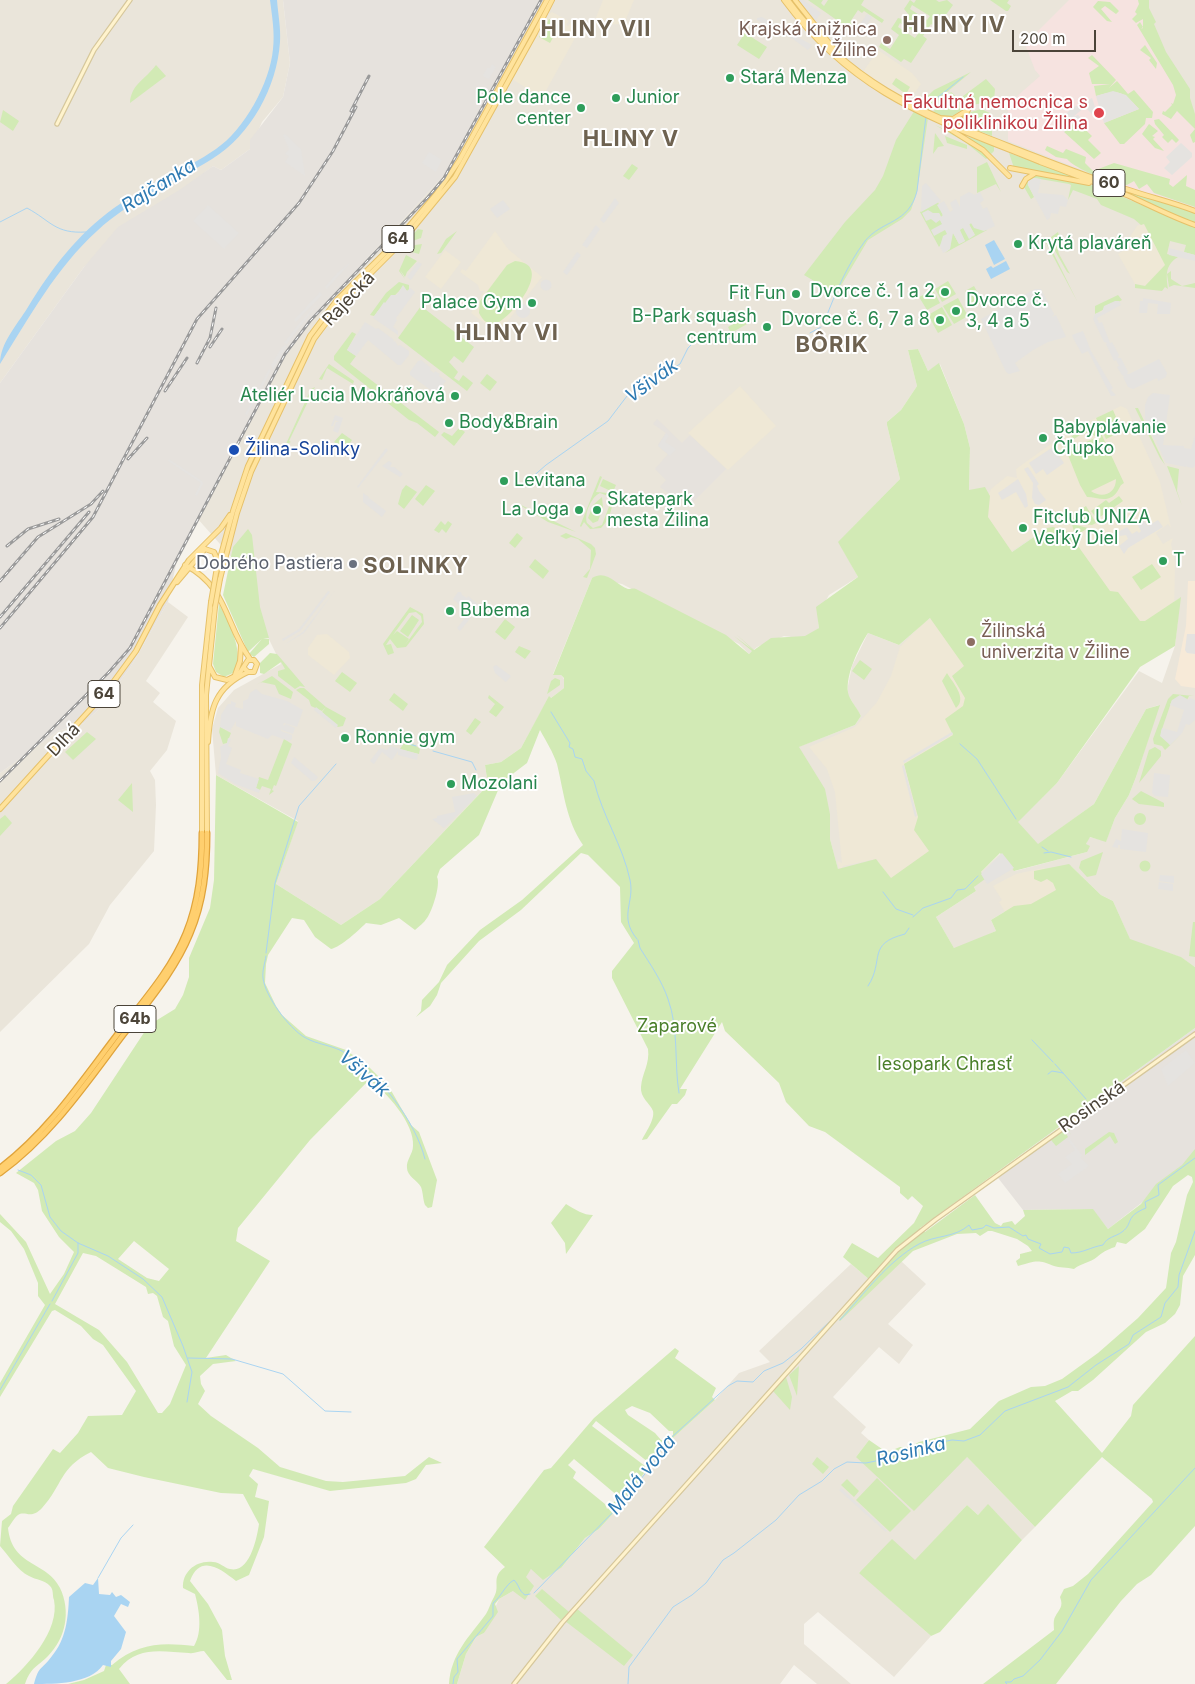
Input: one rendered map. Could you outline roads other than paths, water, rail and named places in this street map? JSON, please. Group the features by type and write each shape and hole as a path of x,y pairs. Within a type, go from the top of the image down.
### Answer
{"highway":[{"name":"64b","path":"0,1168 30,1142 60,1109 156,983 175,955 189,925 197,897 205,833"},
{"name":"64b","path":"0,1173 29,1150 58,1119 173,967 190,936 202,900 206,869 205,833"}],"main road":[{"name":"Rajecká","path":"235,512 256,448 310,336 330,308 395,243 445,183 459,161 547,0"},
{"name":"Rajecká","path":"235,512 260,450 314,339 341,303 400,244 455,176 536,33 552,0"},
{"name":"60","path":"784,0 814,36 842,63 871,85 907,105 935,119 1010,148 1195,211"},
{"name":"60","path":"788,0 816,34 838,54 873,83 907,105"},
{"path":"795,0 838,54"},
{"path":"935,119 953,118 968,110 964,118 965,123 985,137"},
{"path":"935,119 979,147 1009,176"},
{"name":"60","path":"935,119 985,137 991,141"},
{"name":"60","path":"1010,148 1195,225"},
{"path":"1010,168 1096,183"},
{"path":"1022,186 1028,177 1036,174"},
{"name":"64b","path":"205,833 202,686 216,573 235,512"},
{"name":"64b","path":"205,833 208,664 220,578 235,512"},
{"path":"187,566 235,512"},
{"path":"187,566 202,551 208,549 214,552 218,564"},
{"path":"187,566 206,579 216,590 250,659"},
{"name":"Dlhá","path":"0,809 106,692 136,651 170,591 187,566"},
{"path":"241,643 246,670"},
{"path":"234,677 240,661 241,643"},
{"path":"208,664 212,673 218,679 227,680 246,670 254,672 258,666 256,661 250,659 245,661"},
{"path":"207,761 210,714 213,705 223,691 246,670"}],"street":[{"path":"57,124 94,50 130,0"},
{"name":"Rosinská","path":"514,1684 562,1623 871,1280 913,1236 1195,1034"}],"water":[{"name":"Rajčanka","path":"270,0 277,0 280,26 278,59 274,76 260,108 250,123 226,149 123,210 82,245 56,277 0,364 6,341 37,293 66,253 89,229 126,200 216,149 226,141 246,118 261,91 271,62 274,37"},
{"path":"994,240 1005,259 994,265 985,245"},
{"path":"1006,261 1010,269 991,279 986,269 991,266 993,268"},
{"path":"98,1578 99,1594 110,1595 112,1592 116,1597 121,1595 130,1602 128,1607 121,1604 114,1616 126,1632 121,1649 111,1661 111,1667 103,1665 90,1676 72,1682 34,1684 39,1671 57,1649 63,1636 67,1621 69,1597 85,1583 93,1585"}],"waterway":[{"name":"Všivák","path":"928,110 937,98 963,77"},
{"name":"Všivák","path":"825,320 847,269 865,241 879,229 902,216 913,202 917,191 926,116"},
{"path":"0,222 27,208 60,229 86,232"},
{"name":"Všivák","path":"810,333 821,327"},
{"name":"Všivák","path":"521,487 546,465 608,421 627,396 680,364 688,348 694,342 711,336 745,341"},
{"path":"551,712 570,743 569,747 573,749 575,757 582,759 586,771 594,781 602,806 623,855 631,888 628,909 629,923 631,931 637,939"},
{"path":"366,730 378,734"},
{"path":"390,739 416,746"},
{"path":"960,744 977,759 1016,819"},
{"path":"433,751 472,762 476,770"},
{"name":"Všivák","path":"266,953 275,883 299,806 336,764"},
{"path":"1042,847 1048,851"},
{"path":"1044,853 1051,852 1071,857"},
{"path":"913,917 923,908 951,898 957,890 965,889 978,876"},
{"path":"883,892 896,909 913,915"},
{"path":"868,986 873,977 881,948 893,938 905,934 909,928"},
{"path":"638,940 640,948 656,973 671,1010 674,1022 679,1093"},
{"name":"Všivák","path":"266,956 263,973 265,985 268,994 285,1019 304,1037 342,1051 372,1074 405,1114 420,1144 425,1159"},
{"path":"1032,1040 1053,1062"},
{"path":"1055,1064 1086,1099"},
{"path":"1048,1074 1052,1071 1063,1073"},
{"name":"Malá voda","path":"840,1320 897,1259 925,1241 958,1232 969,1225 972,1230 983,1228 986,1225 994,1228 1009,1227 1023,1236 1026,1235 1028,1239 1041,1244 1039,1248 1050,1254 1062,1252 1064,1247 1069,1248 1071,1253 1103,1245 1111,1237 1126,1229 1132,1217 1146,1208 1145,1202 1159,1195 1158,1185 1195,1158"},
{"path":"18,1170 31,1175 41,1185 50,1217 61,1231 78,1243 108,1256 143,1279 162,1297 192,1372 187,1402"},
{"name":"Rosinka","path":"628,1684 629,1667 673,1607 692,1595 706,1583 723,1560 776,1520 799,1495 822,1481 834,1469 847,1462 866,1463 885,1459 927,1445 952,1440 964,1441 980,1435 1005,1411 1068,1387 1096,1365 1129,1344 1133,1335 1161,1317 1165,1303 1178,1287 1179,1275 1195,1231"},
{"path":"52,1301 78,1253 78,1243"},
{"path":"0,1390 50,1304"},
{"name":"Malá voda","path":"534,1593 616,1509 654,1463 663,1445 728,1386 737,1381 753,1382 764,1371 783,1363 801,1349 830,1321"},
{"path":"188,1358 232,1359 283,1374 325,1411 351,1412"},
{"path":"1007,1684 1005,1682 1011,1682 1023,1676 1040,1660 1062,1631 1091,1580 1195,1468"},
{"path":"98,1578 121,1538 133,1525"},
{"name":"Malá voda","path":"453,1684 454,1677 458,1672 457,1659 493,1616 493,1603 508,1585 514,1580 525,1595 530,1594"}],"railway":[{"path":"0,781 109,672 130,648 285,354 310,321 444,178 541,0"},
{"path":"351,111 369,76"},
{"path":"0,628 93,517 197,319 299,203 333,151 356,107"},
{"path":"197,363 210,338 216,308"},
{"path":"210,347 222,329"},
{"path":"165,391 187,358"},
{"path":"128,459 147,438"},
{"path":"0,581 38,537 91,504 103,491"},
{"path":"0,617 89,512"},
{"path":"7,546 28,529 59,519"}],"place":[{"name":"Krajská knižnica v Žiline","path":"887,40"},
{"name":"Stará Menza","path":"730,78"},
{"name":"Junior","path":"616,98"},
{"name":"Pole dance center","path":"581,108"},
{"name":"Fakultná nemocnica s poliklinikou Žilina","path":"1099,113"},
{"name":"Krytá plaváreň","path":"1018,244"},
{"name":"Dvorce č. 1 a 2","path":"945,292"},
{"name":"Fit Fun","path":"796,294"},
{"name":"Palace Gym","path":"532,303"},
{"name":"Dvorce č. 3, 4 a 5","path":"956,311"},
{"name":"Dvorce č. 6, 7 a 8","path":"940,320"},
{"name":"B-Park squash centrum","path":"767,327"},
{"name":"Ateliér Lucia Mokráňová","path":"455,396"},
{"name":"Body&Brain","path":"449,423"},
{"name":"Babyplávanie Čľupko","path":"1043,438"},
{"name":"Žilina-Solinky","path":"234,450"},
{"name":"Levitana","path":"504,481"},
{"name":"La Joga","path":"579,510"},
{"name":"Skatepark mesta Žilina","path":"597,510"},
{"name":"Fitclub UNIZA Veľký Diel","path":"1023,528"},
{"name":"T","path":"1163,561"},
{"name":"Dobrého Pastiera","path":"353,564"},
{"name":"Bubema","path":"450,611"},
{"name":"Žilinská univerzita v Žiline","path":"971,642"},
{"name":"Ronnie gym","path":"345,738"},
{"name":"Mozolani","path":"451,784"}],"district":[{"name":"HLINY IV","path":"954,25"},
{"name":"HLINY VII","path":"596,29"},
{"name":"HLINY V","path":"631,139"},
{"name":"HLINY VI","path":"507,333"},
{"name":"BÔRIK","path":"832,345"},
{"name":"SOLINKY","path":"416,566"}],"park label":[{"name":"Zaparové","path":"677,1027"},
{"name":"lesopark Chrasť","path":"945,1065"}]}
